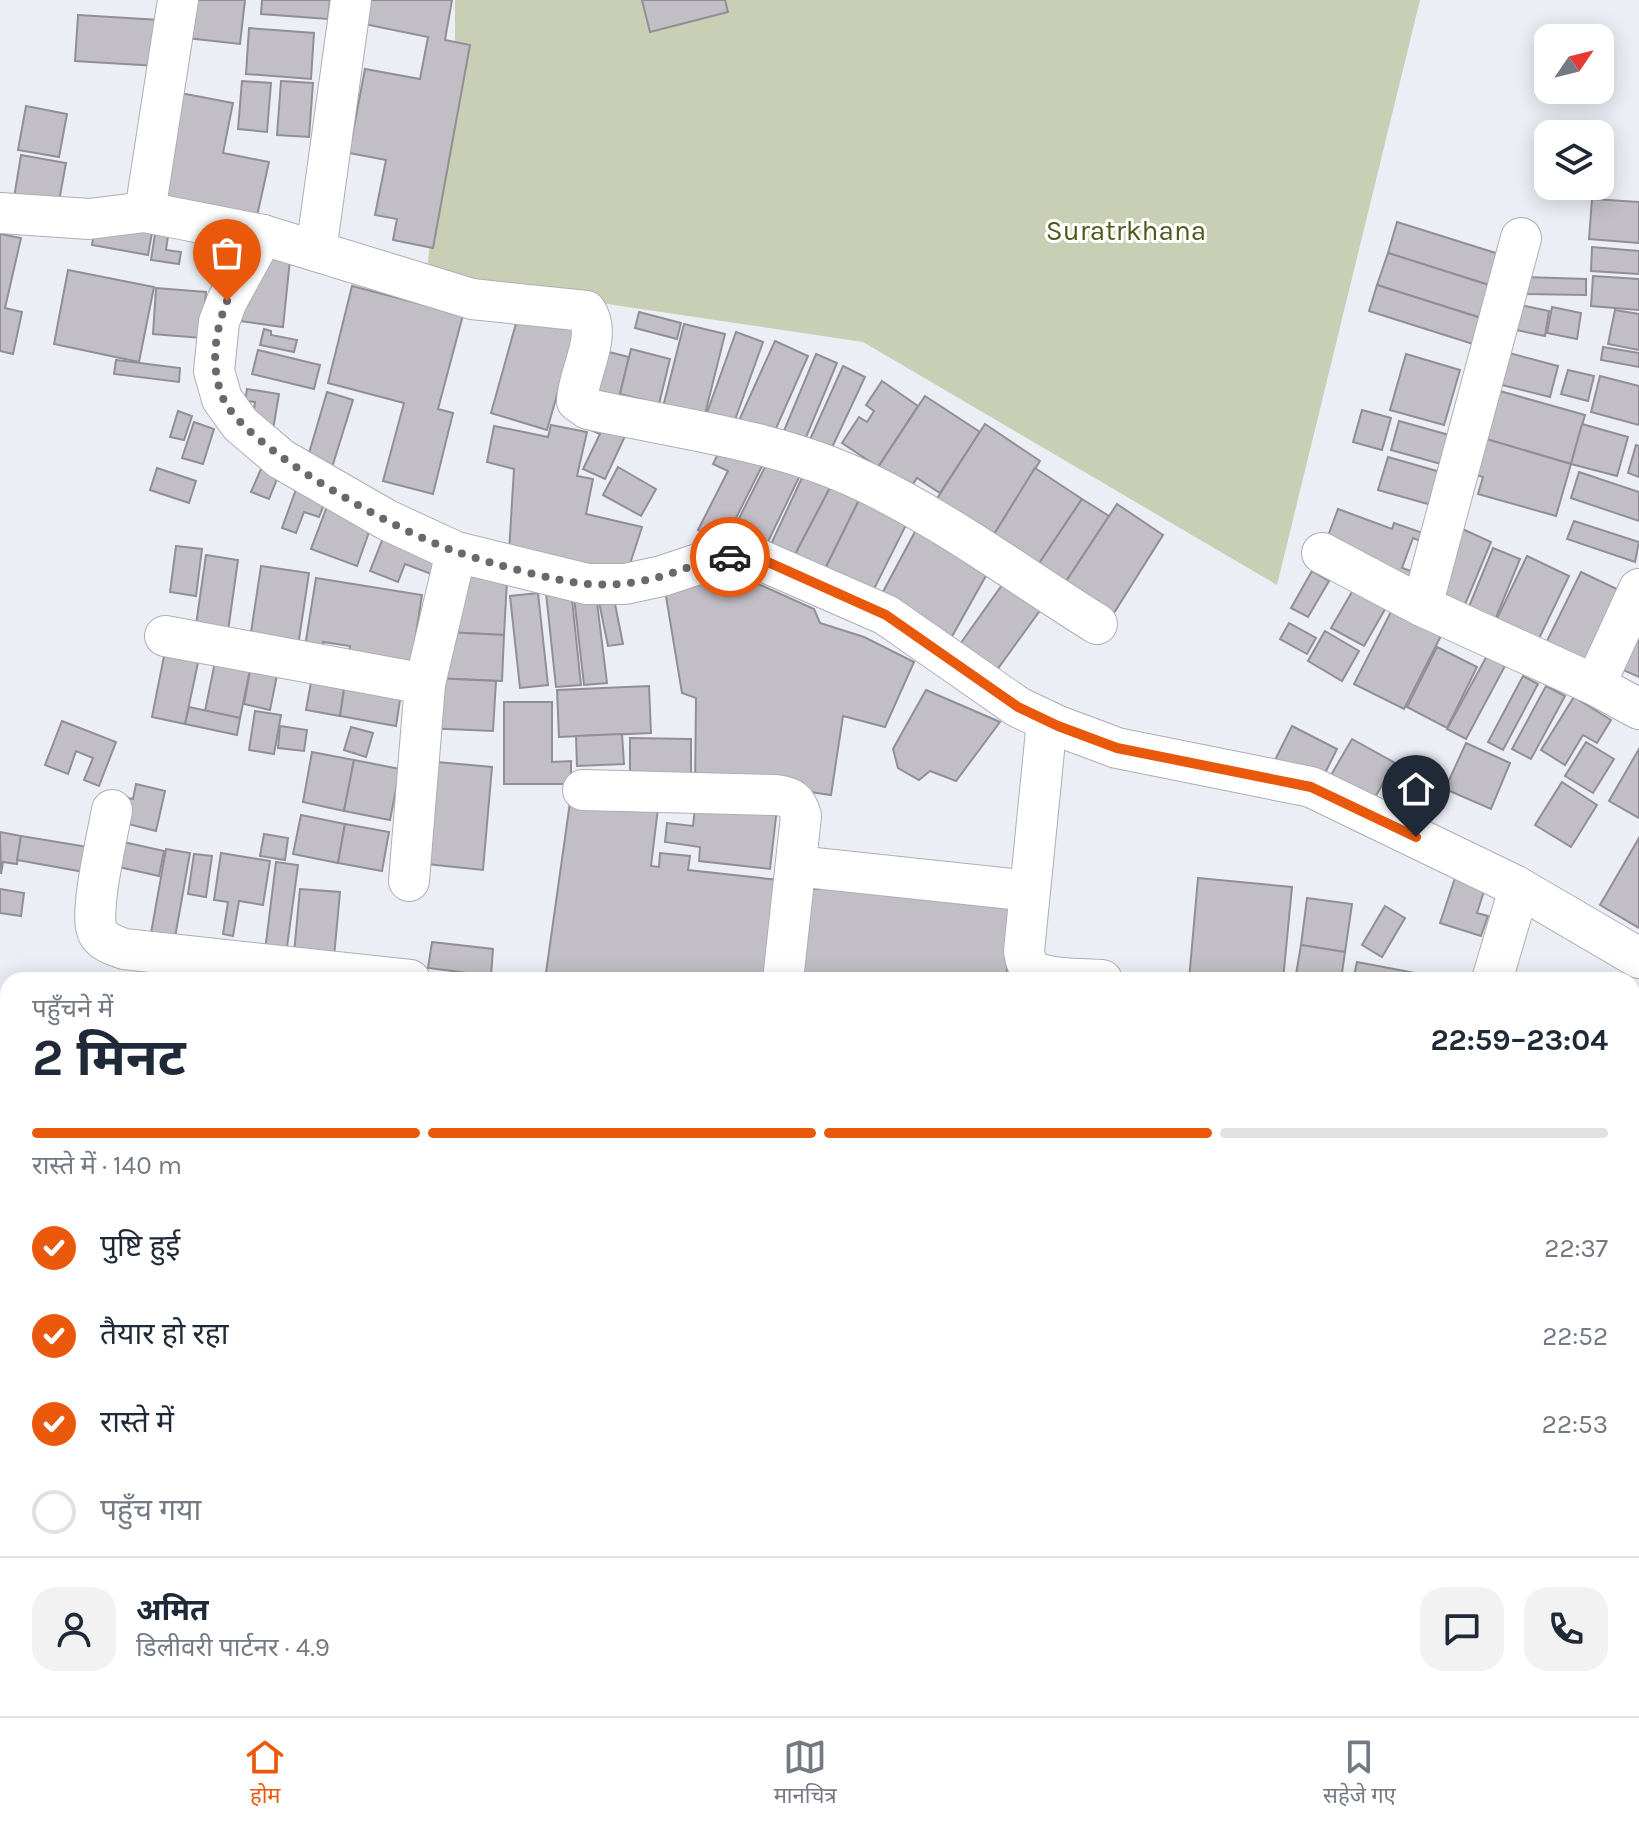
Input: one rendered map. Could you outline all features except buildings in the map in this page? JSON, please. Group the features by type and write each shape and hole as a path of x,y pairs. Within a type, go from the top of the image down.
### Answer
{"street":[{"path":"145,212 178,0"},
{"path":"316,251 351,0"},
{"path":"0,213 89,219 145,212 263,235 472,299 586,311 592,320 593,334 577,401 588,409 733,438 805,459 863,481 933,520 1097,624"},
{"path":"263,235 219,322 214,371 222,399 240,424 281,459 387,520 456,552 587,584 625,584 662,576 719,557 758,559 886,615 1018,707 1047,721 1117,748 1311,787 1519,889 1639,958"},
{"path":"1422,606 1521,238"},
{"path":"409,881 425,684 456,552"},
{"path":"1322,553 1422,606 1595,685 1639,709"},
{"path":"1595,685 1639,589"},
{"path":"165,636 425,684"},
{"path":"1035,972 1025,961 1024,951 1047,721"},
{"path":"583,790 789,797 798,804 801,816 784,972"},
{"path":"112,810 94,914 96,931 105,942 124,949 336,972"},
{"path":"796,866 1030,891"},
{"path":"1494,972 1519,889"}],"green space":[{"name":"Suratrkhana","path":"455,0 1420,0 1277,585 863,342 426,277 455,38"}],"way so far":[{"path":"227,301 219,322 214,371 222,399 240,424 281,459 387,520 456,552 587,584 625,584 662,576 719,557 730,557"}],"route":[{"path":"730,557 770,563 886,615 1018,707 1058,726 1117,748 1311,787 1416,837"}]}
